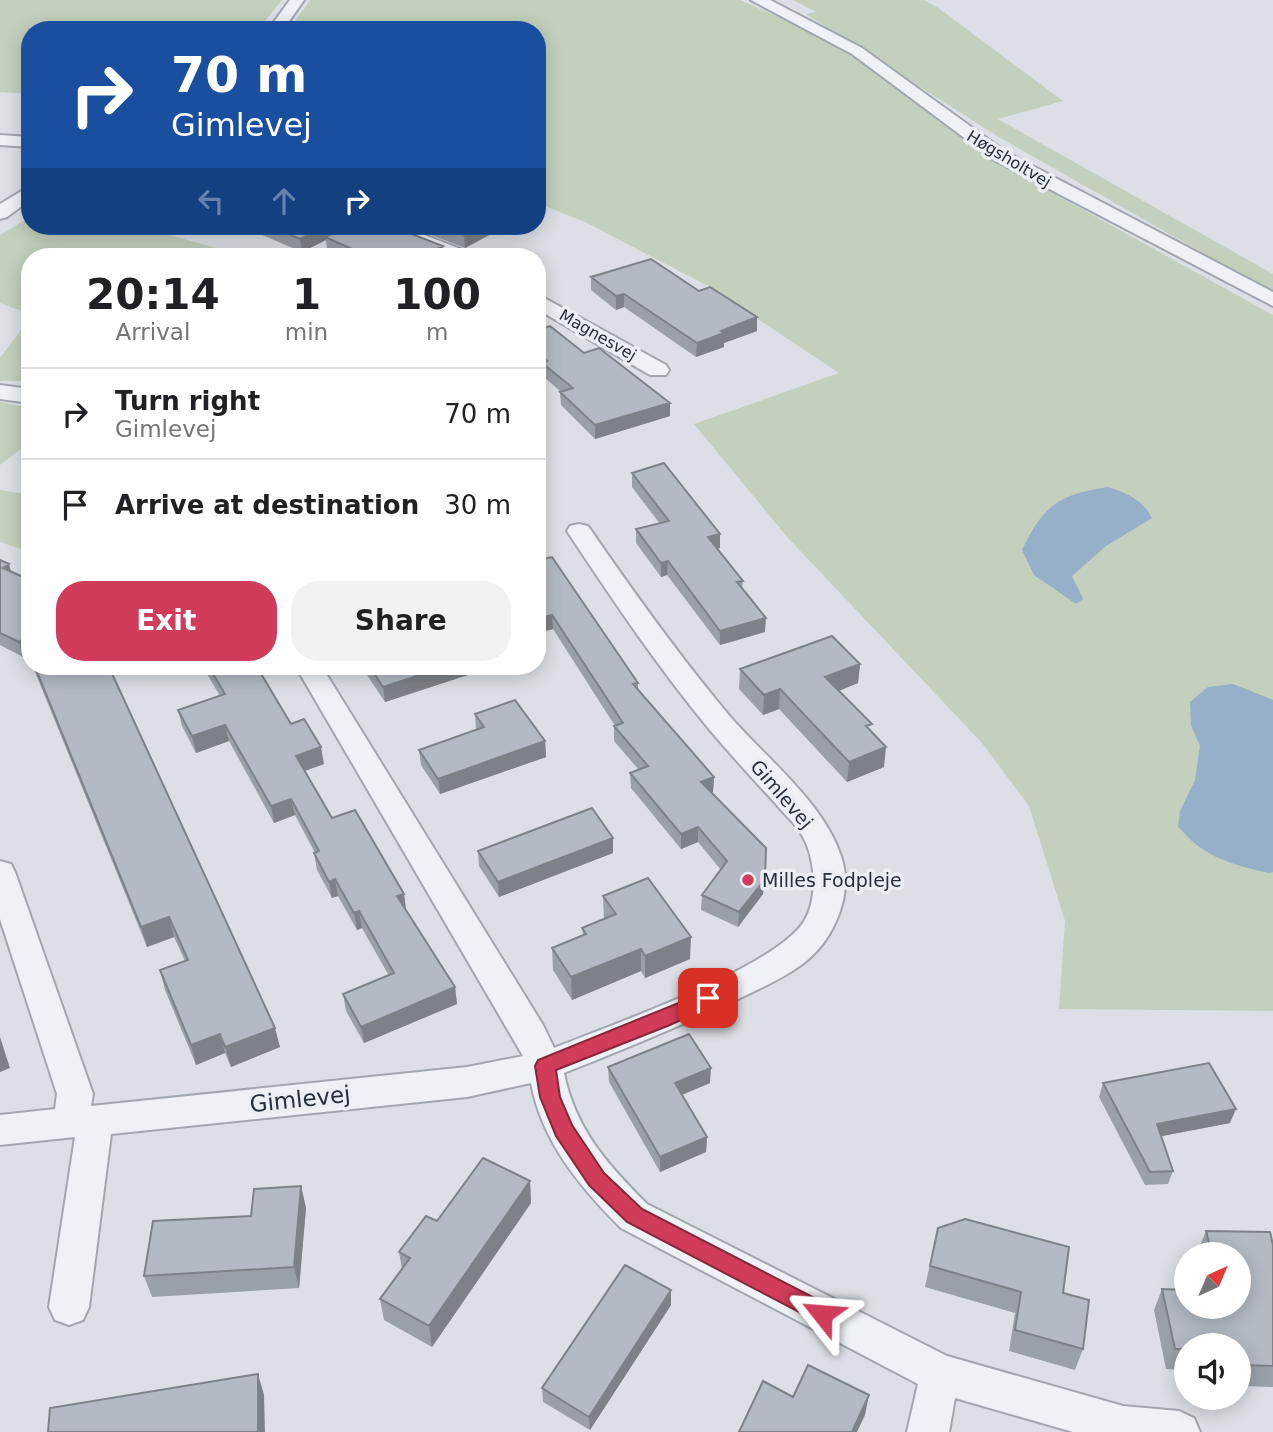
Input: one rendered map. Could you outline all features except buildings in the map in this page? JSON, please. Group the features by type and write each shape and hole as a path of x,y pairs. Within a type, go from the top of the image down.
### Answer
{"street":[{"path":"282,21 297,0"},
{"name":"Høgsholtvej","path":"758,0 800,19 857,51 1000,156 1273,300"},
{"path":"0,139 21,141"},
{"path":"0,213 21,198"},
{"path":"408,235 441,248"},
{"name":"Magnesvej","path":"546,305 658,370"},
{"path":"0,392 21,395"},
{"name":"Gimlevej","path":"0,1130 467,1082 545,1066 663,1019 753,977 790,956 813,933 827,907 828,865 814,828 719,722 654,642 579,531"},
{"path":"314,675 531,1035 545,1066 550,1097 563,1130 597,1179 634,1216 940,1374 1123,1426 1179,1432"},
{"path":"0,872 83,1121 69,1307"},
{"path":"928,1432 940,1374"}],"green space":[{"path":"0,0 282,0 265,21 21,21 21,93 0,92"},
{"path":"310,0 740,0 827,39 878,73 997,162 1273,315 1273,1011 1059,1009 1065,921 1029,806 982,743 788,538 694,424 839,373 708,286 585,222 546,207 546,21 295,21"},
{"path":"793,0 924,0 937,7 1063,101 998,119 1273,274 1273,293 997,136 806,14 816,12"},
{"path":"21,222 21,235 169,235 216,248 21,248 21,311 0,303 0,235"},
{"path":"21,330 21,381 0,381 0,358"},
{"path":"0,402 21,406 21,449 0,465"},
{"path":"0,490 21,494 21,549 0,542"}],"water":[{"path":"1108,487 1134,498 1152,518 1106,546 1072,576 1083,599 1076,604 1034,575 1022,550 1038,522 1055,504 1077,494"},
{"path":"1233,684 1273,700 1273,872 1269,873 1219,858 1197,845 1178,826 1180,811 1195,780 1200,746 1191,725 1190,702 1208,687"}],"place":[{"name":"Milles Fodpleje","path":"748,880"}],"route":[{"path":"708,998 545,1066 550,1097 563,1130 597,1179 634,1216 822,1314"}]}
